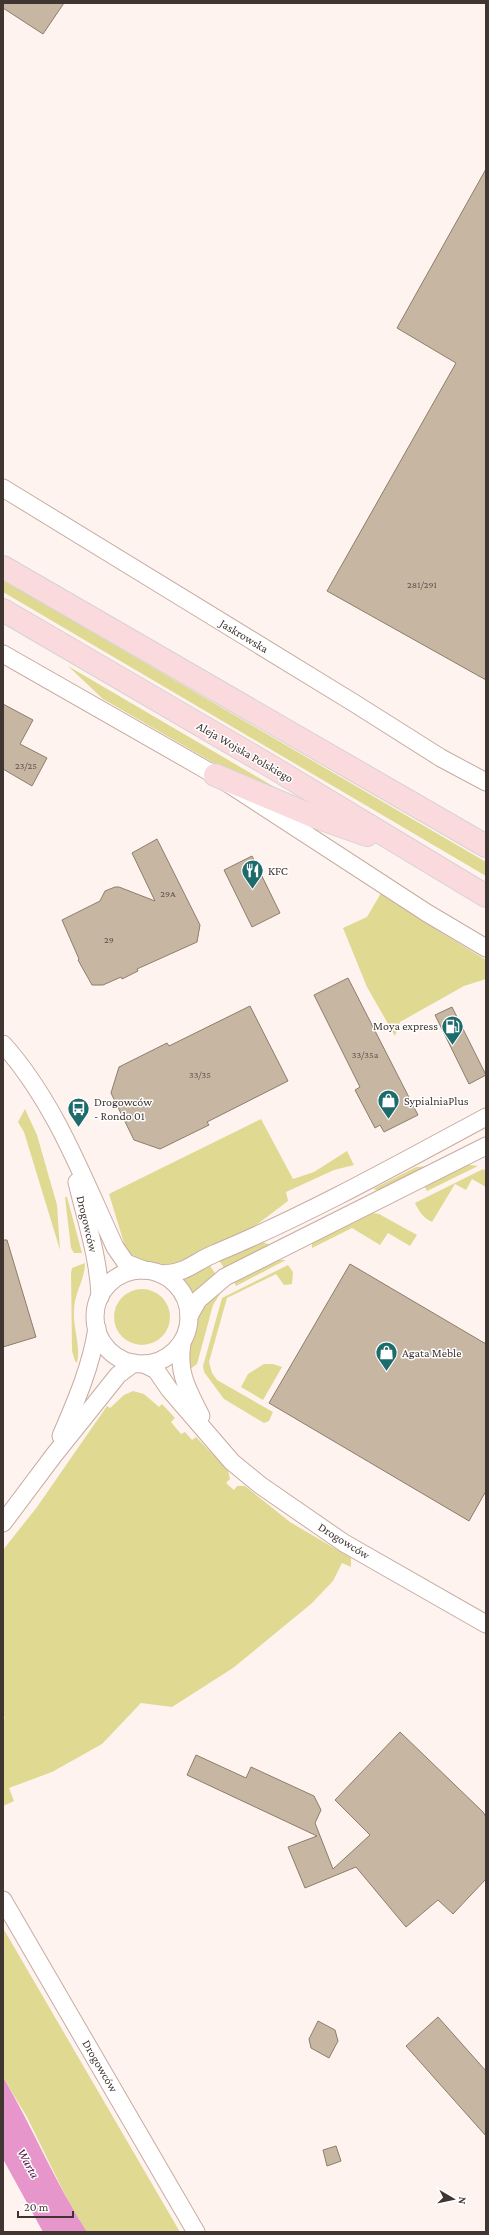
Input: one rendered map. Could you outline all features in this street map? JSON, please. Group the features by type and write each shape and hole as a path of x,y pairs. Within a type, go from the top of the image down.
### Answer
{"main road":[{"path":"3,566 486,846"},
{"name":"Aleja Wojska Polskiego","path":"3,610 486,896"},
{"path":"215,775 313,816 410,850"}],"street":[{"name":"Jaskrowska","path":"3,488 441,758 486,782"},
{"path":"3,654 215,775 427,913 486,948"},
{"name":"Drogowców","path":"3,1044 24,1067 46,1103 116,1247 126,1263 144,1270"},
{"path":"54,1455 93,1356 97,1328 96,1312 100,1297 110,1282 126,1273 144,1270 161,1274 176,1273 191,1268 211,1255 270,1231 405,1163 486,1117"},
{"path":"3,1523 54,1455 118,1375 139,1364 165,1358 182,1343 188,1330 190,1316 198,1300 225,1277 486,1146"},
{"name":"Drogowców","path":"69,1151 94,1255 100,1297"},
{"path":"161,1274 176,1284 186,1298 190,1316"},
{"path":"97,1328 104,1344 117,1357 139,1364"},
{"name":"Drogowców","path":"182,1343 180,1358 183,1380 214,1442"},
{"name":"Drogowców","path":"139,1364 156,1370 232,1462 288,1506 344,1543 486,1624"},
{"name":"Drogowców","path":"3,1900 196,2232"}],"shaded area":[{"path":"3,580 486,862 486,876 3,592"},
{"path":"68,666 288,795 233,774 103,699"},
{"path":"384,888 437,930 486,960 486,979 464,986 400,1022 395,1036 367,987 343,928 367,917"},
{"path":"25,1109 37,1135 57,1205 60,1250 24,1132 18,1122"},
{"path":"261,1119 293,1179 314,1172 347,1151 354,1165 334,1170 286,1192 288,1201 255,1226 198,1257 168,1267 137,1260 127,1253 109,1194"},
{"path":"462,1164 478,1166 427,1191 423,1184"},
{"path":"431,1166 382,1191 373,1189 416,1167"},
{"path":"483,1169 486,1171 486,1187 472,1179 466,1190 455,1184 432,1222 424,1216 415,1203"},
{"path":"65,1197 67,1197 82,1253 74,1253 71,1248"},
{"path":"366,1212 379,1214 417,1235 410,1246 388,1233 380,1245 352,1228 312,1248 312,1241"},
{"path":"260,1241 273,1246 226,1271 217,1257"},
{"path":"278,1260 286,1260 236,1286 233,1280"},
{"path":"85,1263 85,1269 74,1304 74,1318 78,1350 77,1363 72,1351 71,1273 72,1268"},
{"path":"208,1263 217,1276 192,1293 183,1279"},
{"path":"288,1265 293,1272 292,1284 284,1285 276,1274 227,1298 209,1362 212,1373 217,1380 273,1412 269,1421 264,1423 224,1399 204,1372 203,1366 222,1298"},
{"path":"136,1289 148,1289 158,1293 166,1301 170,1311 170,1323 166,1333 158,1341 148,1345 136,1345 126,1341 118,1333 114,1323 114,1311 118,1301 126,1293"},
{"path":"223,1289 213,1305 197,1364 186,1372 188,1348 195,1332 201,1306"},
{"path":"264,1364 273,1364 282,1367 263,1400 241,1387 248,1374"},
{"path":"133,1391 144,1394 159,1407 162,1404 175,1418 171,1422 181,1434 185,1432 192,1440 196,1437 228,1470 230,1479 226,1483 234,1490 237,1486 245,1486 290,1522 351,1558 351,1567 342,1563 333,1581 311,1604 233,1668 172,1707 141,1703 102,1744 52,1772 9,1788 14,1801 3,1806 3,1719 5,1718 3,1714 3,1550 37,1507 107,1406 110,1408 124,1395"},
{"path":"3,1928 180,2232 87,2232 70,2205 27,2117 3,2077"}],"water":[{"name":"Warta","path":"3,2077 54,2175 87,2232 43,2232 3,2159"}],"building":[{"path":"3,3 64,3 43,34 3,8"},
{"path":"486,169 486,680 327,591 456,363 397,328"},
{"path":"3,704 33,720 20,744 47,758 32,786 3,769"},
{"path":"157,839 200,925 197,942 137,969 138,971 122,979 121,977 103,985 92,985 78,960 79,959 62,920 100,901 105,891 115,887 119,887 155,901 132,853"},
{"name":"KFC","path":"252,856 280,913 252,927 224,870"},
{"path":"348,978 418,1115 384,1132 380,1125 375,1128 355,1090 360,1087 314,995"},
{"path":"250,1006 288,1081 207,1122 209,1125 160,1149 134,1140 111,1093 119,1067 167,1043 169,1046"},
{"path":"452,1007 486,1075 469,1084 435,1015"},
{"path":"3,1240 7,1240 36,1337 3,1347"},
{"name":"Agata Meble","path":"350,1264 486,1344 486,1491 469,1521 269,1403"},
{"path":"400,1732 483,1812 486,1817 486,1879 453,1914 438,1900 406,1927 356,1867 305,1888 288,1847 317,1836 187,1775 196,1755 246,1778 251,1767 314,1796 321,1810 315,1823 333,1869 370,1835 335,1800"},
{"path":"438,2017 486,2071 486,2136 406,2046"},
{"path":"318,2021 335,2030 338,2041 329,2058 311,2048 309,2039"},
{"path":"336,2146 341,2161 327,2166 323,2150"}],"place":[{"name":"KFC","path":"252,890"},
{"name":"Moya express","path":"453,1046"},
{"name":"SypialniaPlus","path":"389,1120"},
{"name":"Drogowców - Rondo 01","path":"79,1128"},
{"name":"Agata Meble","path":"386,1372"}]}
